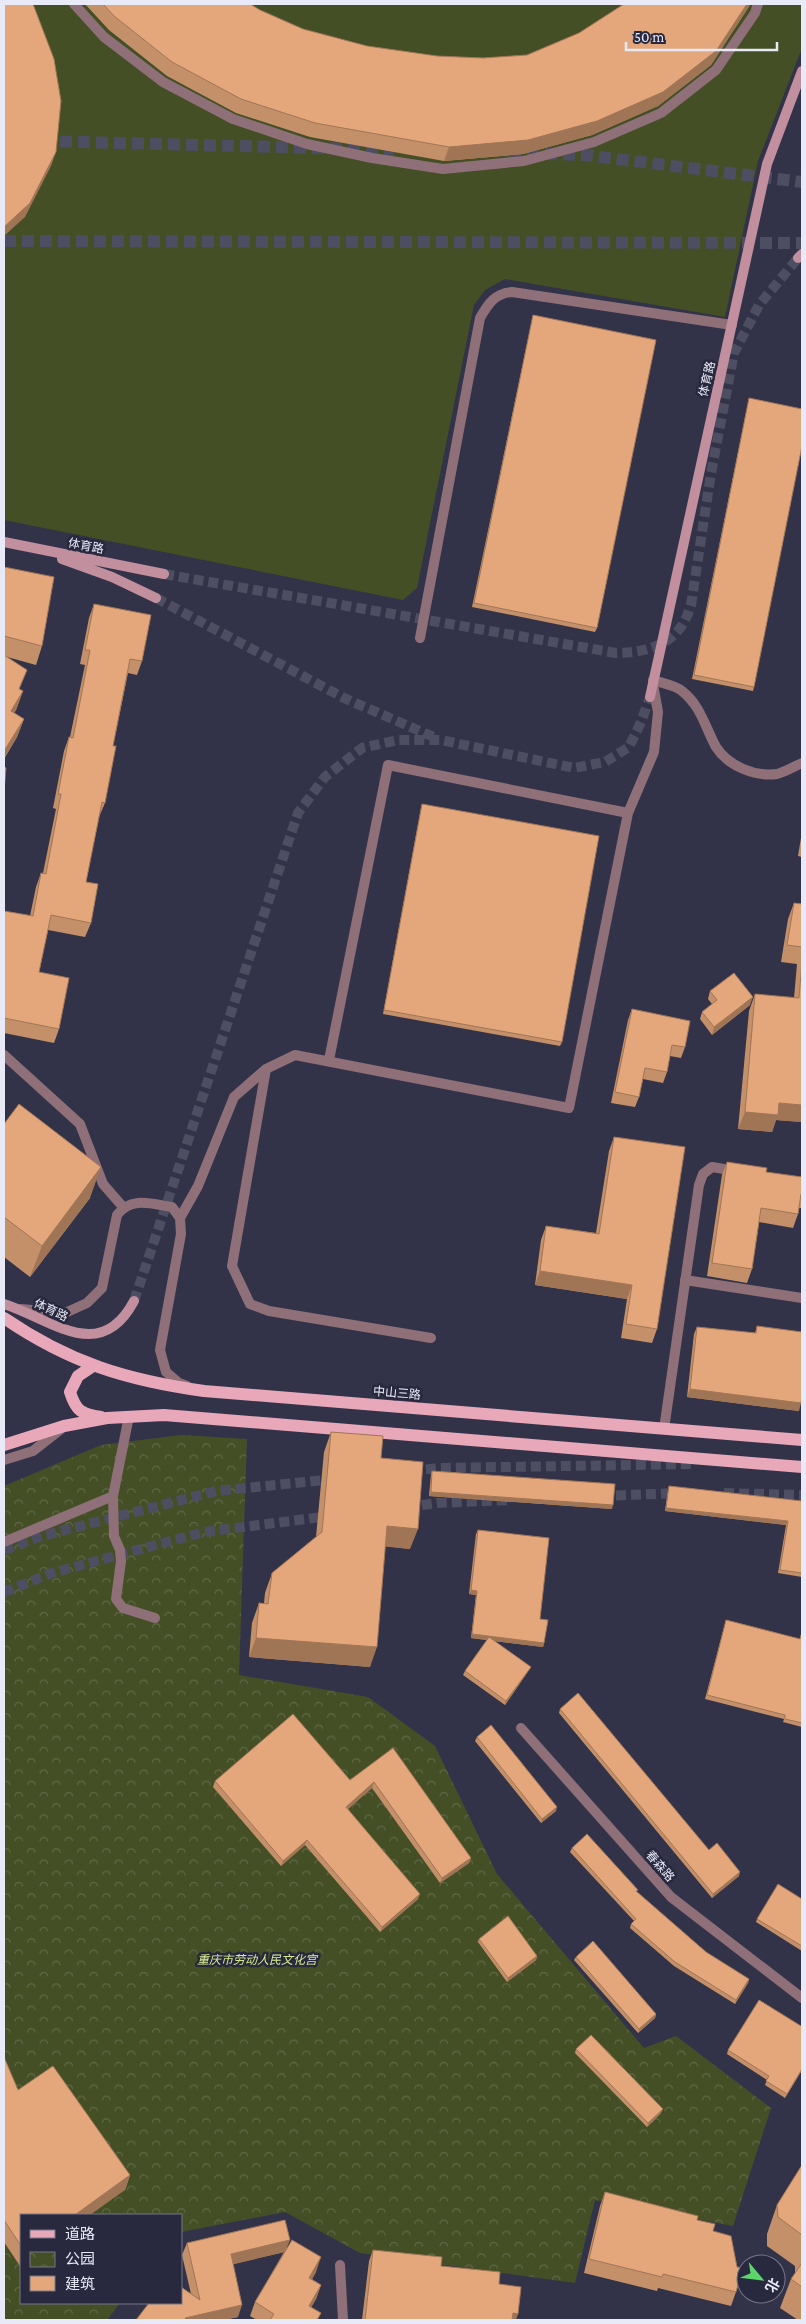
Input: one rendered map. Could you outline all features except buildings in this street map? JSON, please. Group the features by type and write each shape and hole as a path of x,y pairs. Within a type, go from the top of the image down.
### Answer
{"main road":[{"name":"中山三路","path":"4,1318 51,1348 93,1366 152,1384 202,1391 802,1440"},
{"path":"93,1366 78,1376 70,1392 74,1406 86,1414 107,1418"},
{"path":"4,1445 64,1426 107,1418 164,1414 802,1467"}],"street":[{"path":"74,4 104,37 163,82 233,119 307,144 372,158 442,169 524,161 594,142 661,113 716,70 755,13 758,4"},
{"name":"体育路","path":"650,696 767,164 802,71"},
{"path":"420,638 480,318 494,298 502,293 512,292 732,325"},
{"name":"体育路","path":"4,542 164,574"},
{"path":"30,547 112,577 156,598"},
{"path":"180,1218 198,1186 234,1097 266,1069 295,1055 329,1060 570,1108 628,813 654,752 658,712 653,680 681,690 700,712 716,747 727,761 749,771 777,774 802,763"},
{"path":"329,1060 388,765 628,813"},
{"path":"4,1055 80,1124 102,1184 123,1207"},
{"path":"266,1069 232,1266 250,1304 269,1311 431,1338"},
{"path":"664,1429 702,1174 712,1167 748,1172"},
{"path":"21,1309 65,1313 87,1303 102,1288 117,1215 123,1207 139,1202 172,1207 180,1218 181,1234 160,1350 166,1372 179,1383 202,1391"},
{"path":"685,1280 802,1298"},
{"name":"体育路","path":"4,1304 21,1309 55,1327 75,1334 97,1333 116,1327 126,1316 134,1301"},
{"path":"129,1416 114,1496 114,1536 122,1561 116,1598 123,1608 155,1618"},
{"path":"4,1460 33,1451 64,1426"},
{"path":"4,1542 114,1496"},
{"name":"春森路","path":"521,1728 671,1897 802,1998"},
{"path":"340,2265 343,2320"}],"green space":[{"path":"4,4 802,4 802,48 758,161 725,317 505,279 485,290 474,305 417,588 403,600 4,520"},
{"name":"重庆市劳动人民文化宫","path":"181,1435 247,1439 239,1675 368,1697 435,1746 497,1874 644,2048 676,2036 771,2108 733,2226 595,2200 575,2283 360,2253 285,2212 182,2232 182,2214 20,2214 20,2304 119,2304 107,2320 4,2320 4,1486 101,1445"}],"tunnel":[{"path":"42,141 394,150"},
{"path":"509,153 585,155 802,182"},
{"path":"4,241 802,243"},
{"path":"164,574 616,653 642,650 663,643 680,628 691,605 711,473 734,353 759,305 798,258"},
{"path":"156,598 344,698 436,738"},
{"path":"134,1301 298,813 325,777 362,748 398,740 441,740 574,768 605,762 629,747 650,697"},
{"path":"411,1471 439,1468 696,1464"},
{"path":"4,1550 42,1536 216,1491 334,1479"},
{"path":"601,1496 679,1493"},
{"path":"724,1493 802,1495"},
{"path":"407,1507 437,1503 510,1500"},
{"path":"4,1592 52,1573 204,1532 330,1516"}]}
